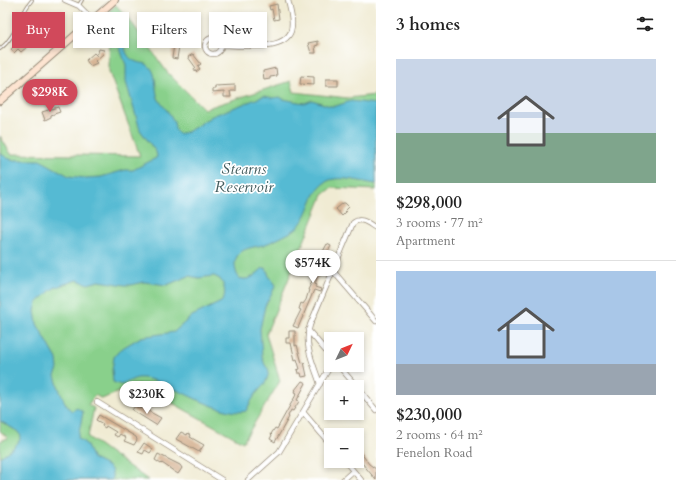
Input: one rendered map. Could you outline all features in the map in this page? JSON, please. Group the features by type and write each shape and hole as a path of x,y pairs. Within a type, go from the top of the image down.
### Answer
{"street":[{"path":"65,0 79,6 85,12"},
{"path":"100,12 115,0"},
{"path":"267,45 283,41 291,32 292,19 288,0"},
{"path":"0,101 73,36"},
{"path":"320,384 308,346 308,330 351,226 357,220 363,220 376,228"},
{"path":"333,271 376,321"},
{"path":"308,330 324,349"},
{"path":"248,480 279,452 327,372"},
{"path":"344,372 351,380"},
{"path":"364,395 376,410"},
{"path":"97,402 222,480"},
{"path":"303,412 324,437"},
{"path":"351,468 361,480"},
{"path":"343,480 353,471"}],"lane":[{"path":"0,49 12,37 24,12 32,0"},
{"path":"79,6 82,0"}],"green space":[{"name":"Stearns Reservoir","path":"116,5 122,12 110,12 110,10"},
{"name":"Stearns Reservoir","path":"129,20 137,30 137,48 150,48 167,72 204,109 291,81 294,92 348,98 376,95 376,190 332,188 323,195 266,334 280,381 243,442 138,384 102,399 95,395 88,405 94,408 88,437 148,480 0,480 0,441 8,438 0,431 0,136 11,154 140,156 109,72 109,48 129,48"}],"water":[{"name":"Stearns Reservoir","path":"120,48 125,48 127,54 134,61 146,64 152,69 155,77 158,98 171,115 176,131 179,134 189,131 212,116 264,96 273,98 280,97 283,99 305,103 312,100 330,106 336,106 351,101 376,104 376,184 346,179 330,180 323,184 318,190 298,227 273,241 245,250 236,258 235,267 239,278 250,278 263,268 266,268 269,276 276,285 265,306 260,329 262,357 269,370 268,376 265,384 250,403 246,411 239,412 222,409 146,378 131,380 121,385 113,382 112,370 114,357 118,352 141,337 174,332 192,316 221,302 225,291 220,279 214,276 199,278 189,276 167,285 144,282 125,285 99,281 88,284 77,280 56,287 50,291 37,303 35,311 37,324 57,359 58,369 55,376 66,405 72,411 77,408 83,412 78,438 86,444 93,459 109,467 112,471 112,480 0,480 0,457 18,443 21,436 17,431 0,421 0,153 13,160 40,160 69,176 85,178 101,177 125,170 133,170 156,158 156,152 140,130 126,82 126,65"}],"building":[{"path":"277,4 279,19 274,20 272,9 270,10 269,6"},
{"path":"318,41 318,45 315,46 316,53 311,53 308,43"},
{"path":"26,48 21,52 18,49 14,53 11,49"},
{"path":"174,48 179,48 177,59 172,58"},
{"path":"99,49 104,50 103,54 95,61 97,63 90,66 86,60 94,53 97,56"},
{"path":"193,54 201,64 198,66 200,69 196,72 194,69 196,68 188,57"},
{"path":"276,68 277,76 264,80 263,71"},
{"path":"301,76 314,77 314,85 300,84"},
{"path":"326,79 338,79 338,86 326,86"},
{"path":"235,85 235,91 230,91 231,97 224,97 224,92 212,93 212,89 215,89 215,86"},
{"path":"58,107 60,112 51,115 51,117 45,120 42,112"},
{"path":"343,203 349,207 342,216 336,209"},
{"path":"327,244 331,246 328,252 330,255 328,260 325,259 320,267 323,268 320,276 318,275 315,284 315,287 321,289 320,292 314,290 298,328 293,326 301,310 299,309 301,303 303,304 306,300 308,290 313,279 310,278 311,274"},
{"path":"289,331 295,331 295,346 297,345 302,363 304,362 307,376 302,377 301,373 298,373 297,370 300,369 297,359 295,360 291,343 286,343 286,338 289,338"},
{"path":"302,381 306,383 297,400 299,401 293,411 291,410 288,416 289,417 275,442 270,439 271,434 275,428 277,429 297,393 295,390"},
{"path":"135,406 140,409 141,407 161,418 156,425 132,410"},
{"path":"99,415 136,437 137,440 134,445 124,441 126,438 120,434 118,437 114,435 116,432 106,426 105,428 102,426 103,424 96,420"},
{"path":"181,432 187,435 188,433 191,435 190,437 204,445 199,452 176,439"},
{"path":"144,443 153,449 150,453 145,450 143,454 138,452"},
{"path":"158,454 180,465 182,468 178,474 155,460"},
{"path":"364,457 369,464 376,469 376,480 364,465"}]}
